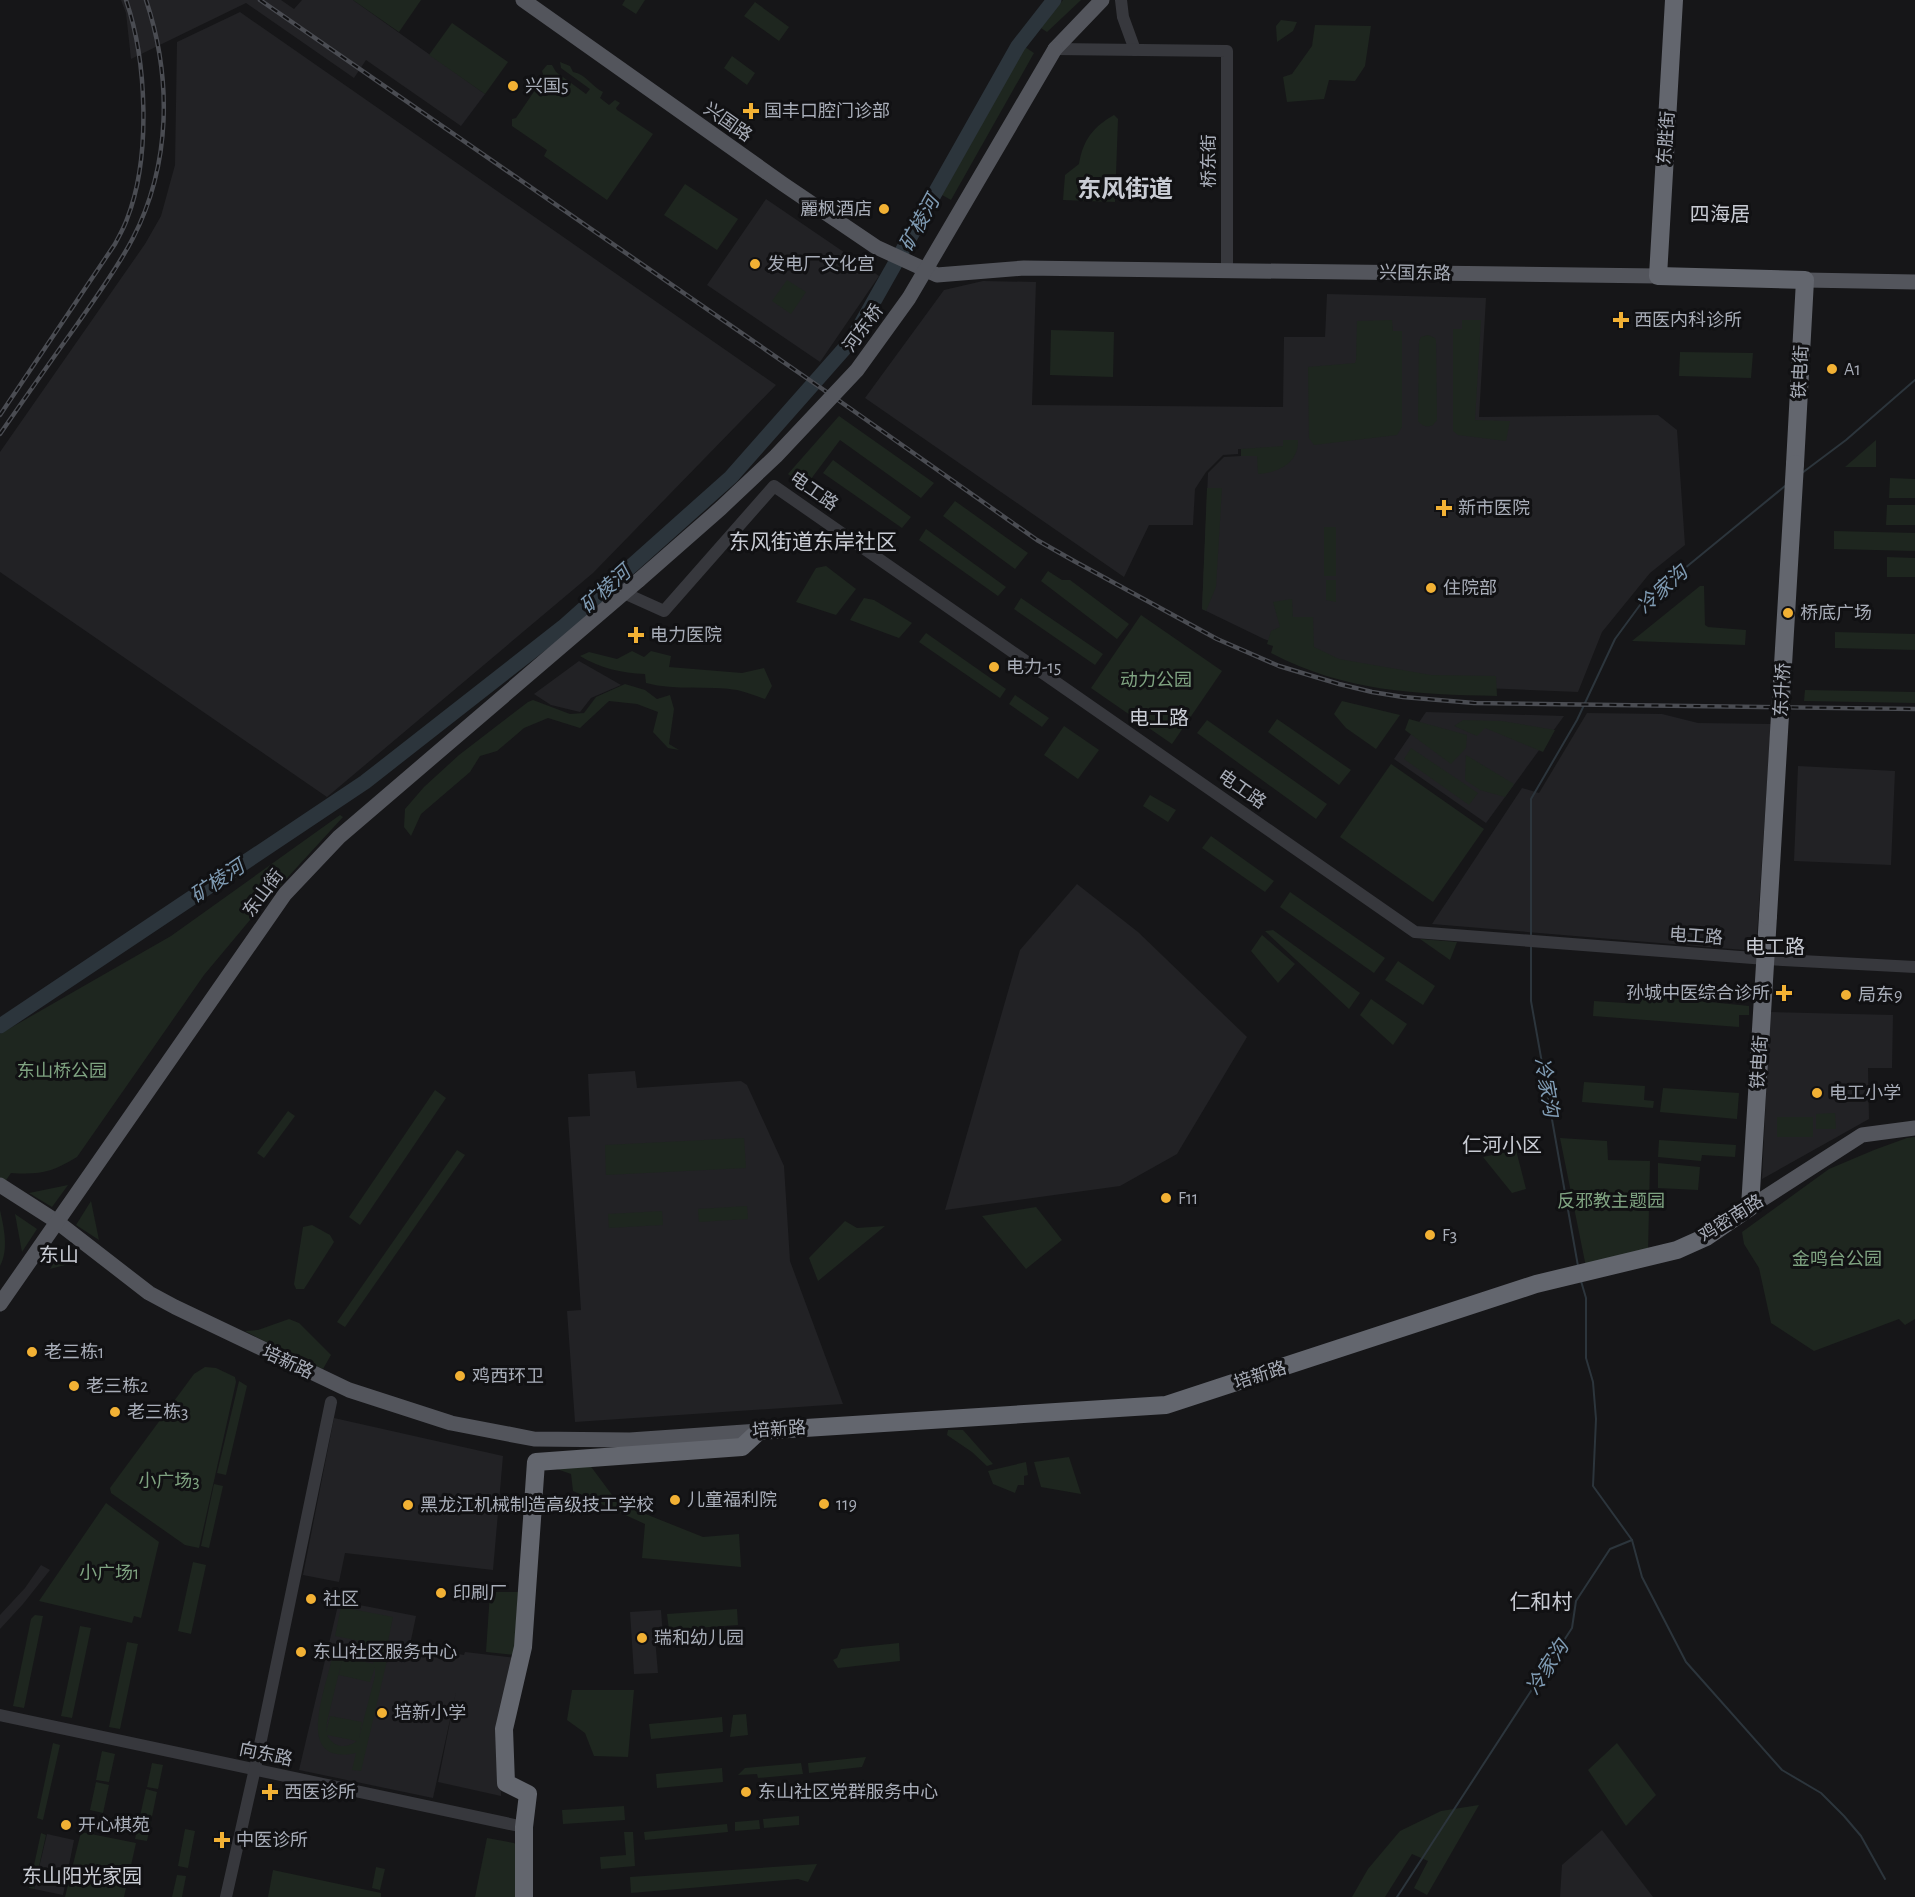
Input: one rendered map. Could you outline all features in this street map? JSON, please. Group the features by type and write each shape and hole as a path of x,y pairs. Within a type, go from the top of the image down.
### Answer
{"highway":[{"name":"东胜街","path":"1658,276 1674,0"},
{"name":"兴国东路","path":"1658,276 1805,280"},
{"name":"铁电街","path":"1795,464 1805,280"},
{"name":"东升桥","path":"1768,916 1795,464"},
{"name":"铁电街","path":"1750,1207 1768,916"},
{"name":"鸡密南路","path":"1536,1284 1677,1250 1706,1237 1750,1207"},
{"name":"培新路","path":"759,1431 1166,1405 1536,1284"},
{"path":"524,1897 524,1827 528,1794 506,1784 504,1729 523,1647 536,1462 742,1447 759,1431"}],"main road":[{"name":"兴国路","path":"523,0 876,247 917,266"},
{"path":"1055,49 1102,0"},
{"name":"河东桥","path":"639,580 776,456 857,370 909,298 1055,49"},
{"name":"兴国东路","path":"917,266 940,275 1024,268 1658,276"},
{"name":"兴国东路","path":"1805,280 1915,282"},
{"name":"东山街","path":"0,1304 292,885 339,837 639,580"},
{"name":"鸡密南路","path":"1750,1207 1862,1135 1915,1128"},
{"name":"培新路","path":"0,1185 56,1221 150,1293 349,1390 451,1423 534,1439 630,1440 759,1431"}],"street":[{"path":"1055,49 1135,50 1123,16 1121,0"},
{"name":"桥东街","path":"1135,50 1227,51 1227,270"},
{"name":"电工路","path":"624,593 664,612 774,486 1415,932 1766,959 1915,967"},
{"path":"226,1897 255,1770 331,1402"},
{"name":"向东路","path":"0,1715 524,1827"}],"shaded area":[{"path":"121,0 281,0 294,9 302,0 353,0 485,94 461,126 366,60 354,78 246,3 131,59 126,13"},
{"path":"240,12 776,385 593,573 327,797 0,572 0,452 145,244 161,216 175,165 177,42"},
{"path":"766,199 879,276 820,362 707,285"},
{"name":"新市医院","path":"983,281 1036,282 1032,405 1283,407 1284,337 1325,337 1327,294 1486,298 1479,417 1658,415 1677,430 1685,545 1650,573 1602,632 1578,692 1434,686 1349,667 1264,639 1202,609 1208,473 1224,457 1241,456 1241,449 1238,449 1238,454 1223,455 1206,472 1195,489 1193,525 1149,525 1124,577 865,398 944,290"},
{"path":"579,661 621,685 591,698 580,712 551,705 534,694"},
{"path":"1426,712 1564,716 1486,823 1394,759"},
{"path":"1587,713 1662,714 1698,723 1771,724 1756,951 1432,924 1522,788 1539,793"},
{"path":"1798,766 1895,771 1891,865 1794,861"},
{"path":"1077,884 1138,932 1247,1037 1177,1154 1120,1186 945,1210 1020,950"},
{"name":"电工小学","path":"1770,1012 1893,1015 1892,1068 1868,1068 1869,1119 1762,1179"},
{"path":"635,1071 637,1088 741,1081 747,1085 784,1166 790,1261 843,1404 575,1422 567,1311 581,1310 568,1117 590,1116 588,1074"},
{"name":"黑龙江机械制造高级技工学校","path":"334,1418 503,1456 493,1570 345,1553 339,1582 303,1575"},
{"path":"41,1565 50,1570 0,1629 0,1615 25,1588"},
{"name":"培新小学","path":"339,1601 416,1616 410,1645 464,1655 465,1652 517,1658 500,1728 501,1796 438,1782 456,1692 433,1798 299,1770"},
{"path":"661,1610 663,1637 655,1638 658,1673 634,1674 630,1612"},
{"path":"1602,1830 1653,1897 1560,1897 1562,1865"},
{"path":"47,1834 74,1840 63,1895 34,1889"}],"green space":[{"path":"353,0 421,0 399,32"},
{"path":"625,0 645,0 636,14 622,5"},
{"path":"1063,0 1081,0 1047,32 1041,28"},
{"path":"755,2 789,27 779,41 744,16"},
{"path":"1281,20 1297,22 1293,31 1277,42 1276,26"},
{"path":"452,23 508,62 485,94 429,55"},
{"path":"1315,25 1371,26 1365,66 1355,81 1329,80 1324,99 1287,102 1283,77 1292,74 1312,46"},
{"path":"1025,47 1034,53 951,200 942,195"},
{"path":"732,56 755,73 747,85 724,68"},
{"path":"560,62 570,66 573,72 582,75 603,92 600,98 609,105 615,100 620,103 617,110 653,134 607,200 544,156 547,150 512,126 512,119 516,118 544,77 542,71 547,65 552,65 556,72 586,94 590,89 561,68"},
{"path":"1114,115 1118,119 1115,202 1063,200 1065,175 1079,164 1083,148 1090,135 1100,124"},
{"path":"685,184 738,219 717,250 664,215"},
{"path":"787,280 806,292 791,314 772,301"},
{"path":"1392,320 1393,331 1402,331 1402,427 1397,435 1314,445 1309,438 1308,367 1355,363 1357,321"},
{"path":"1462,320 1481,320 1475,420 1510,421 1506,441 1458,435 1453,431 1453,329 1462,329"},
{"path":"1051,330 1114,332 1113,377 1050,375"},
{"path":"1428,335 1436,341 1437,420 1433,425 1427,426 1418,421 1419,341 1421,337"},
{"path":"1680,352 1753,353 1751,378 1679,376"},
{"path":"839,416 934,483 921,498 840,440 805,487 788,474"},
{"path":"1283,440 1298,440 1295,455 1286,465 1273,472 1258,474 1257,456 1241,456 1241,449 1283,446"},
{"path":"1876,440 1876,467 1845,467"},
{"path":"833,460 911,517 902,528 823,473"},
{"path":"1890,478 1915,479 1915,498 1889,498"},
{"path":"1207,488 1222,488 1216,587 1206,611 1202,609"},
{"path":"955,501 1028,553 1015,569 943,516"},
{"path":"1887,505 1915,505 1915,525 1886,525"},
{"path":"1324,527 1336,527 1336,576 1324,576"},
{"path":"926,529 1006,587 998,596 919,540"},
{"path":"1834,531 1915,533 1915,551 1834,549"},
{"path":"1887,557 1915,558 1915,577 1887,577"},
{"path":"826,566 856,589 836,615 796,602 816,568"},
{"path":"1048,571 1062,580 1070,580 1129,624 1117,639 1041,581"},
{"path":"1326,580 1336,580 1336,602 1326,600"},
{"path":"1700,586 1704,586 1705,625 1746,630 1745,645 1632,641"},
{"path":"864,598 874,600 912,623 899,638 850,620"},
{"path":"1021,598 1103,654 1095,665 1014,609"},
{"path":"1292,599 1293,617 1313,617 1314,647 1339,659 1431,675 1496,676 1497,696 1409,692 1354,683 1326,676 1271,653 1273,646 1267,644 1271,631 1280,627 1273,602"},
{"name":"动力公园","path":"1141,615 1222,671 1172,744 1091,688"},
{"path":"1835,632 1915,634 1915,650 1835,648"},
{"path":"926,633 1006,689 1000,698 919,642"},
{"path":"632,651 644,657 651,651 671,656 669,667 742,673 764,668 772,686 765,699 737,690 657,685 646,683 645,674 611,669 580,656 589,652 617,659"},
{"path":"625,684 645,690 657,699 670,695 674,709 669,744 679,750 668,748 653,732 658,712 637,704 609,701 580,728 548,718 524,728 497,751 480,756 470,772 421,814 411,836 404,827 405,809 424,787 459,755 528,702 533,700 570,714 584,713 596,697"},
{"path":"1805,690 1915,692 1915,703 1804,701"},
{"path":"1015,695 1049,718 1042,727 1009,704"},
{"path":"1342,701 1400,715 1376,749 1346,728 1334,714"},
{"path":"1277,719 1351,770 1339,785 1268,732"},
{"path":"1409,719 1467,735 1466,748 1451,764 1405,730"},
{"path":"1207,720 1327,804 1316,819 1197,733"},
{"path":"1463,720 1502,721 1555,730 1543,752 1485,728 1477,736 1454,726"},
{"path":"1064,726 1099,750 1078,779 1044,755"},
{"path":"1411,748 1478,793 1469,805 1404,759"},
{"path":"1466,755 1514,784 1505,797 1480,790 1465,780"},
{"path":"1391,764 1484,829 1433,902 1340,837"},
{"path":"1150,795 1176,810 1168,822 1143,806"},
{"name":"东山桥公园","path":"340,815 343,817 265,902 204,975 77,1157 46,1171 11,1173 0,1189 0,1034 171,936"},
{"path":"1211,836 1274,881 1265,892 1202,848"},
{"path":"1290,892 1385,958 1374,973 1280,907"},
{"path":"1273,930 1360,993 1349,1009 1265,931"},
{"path":"1262,935 1295,964 1278,983 1251,951"},
{"path":"1420,939 1457,942 1450,960"},
{"path":"1398,961 1435,986 1423,1005 1385,980"},
{"path":"1642,995 1749,1006 1749,1015 1739,1015 1739,1027 1593,1016 1594,1001 1640,1004"},
{"path":"1371,999 1407,1024 1393,1045 1360,1015"},
{"path":"1584,1082 1645,1086 1644,1100 1654,1101 1653,1108 1582,1102"},
{"path":"1663,1088 1739,1093 1737,1119 1660,1112"},
{"path":"435,1090 446,1098 360,1225 349,1217"},
{"path":"288,1111 295,1116 264,1158 257,1153"},
{"path":"1835,1113 1836,1129 1816,1129 1816,1114"},
{"path":"1777,1117 1813,1117 1813,1137 1777,1137"},
{"name":"金鸣台公园","path":"1915,1137 1915,1319 1905,1325 1899,1319 1814,1351 1771,1323 1759,1268 1744,1244 1742,1232 1829,1169 1874,1150"},
{"path":"744,1138 746,1168 606,1175 605,1145"},
{"name":"反邪教主题园","path":"1560,1138 1607,1141 1608,1160 1650,1161 1648,1253 1586,1267"},
{"path":"1659,1140 1736,1145 1735,1157 1702,1155 1701,1161 1658,1157"},
{"path":"457,1150 465,1155 345,1327 337,1322"},
{"path":"1516,1150 1526,1189 1512,1193 1483,1157"},
{"path":"1658,1163 1700,1167 1698,1190 1658,1188"},
{"path":"68,1185 52,1207 29,1193"},
{"path":"91,1201 99,1240 76,1225"},
{"path":"747,1206 748,1219 699,1222 698,1209"},
{"path":"1036,1207 1062,1240 1026,1269 982,1216"},
{"path":"0,1210 5,1246 0,1266"},
{"path":"662,1211 663,1225 609,1228 608,1214"},
{"path":"15,1214 37,1229 22,1252"},
{"path":"845,1221 857,1228 885,1226 818,1281 809,1258"},
{"path":"312,1225 330,1235 334,1242 304,1289 296,1289 294,1284 303,1227"},
{"path":"62,1250 80,1261 50,1269"},
{"path":"289,1319 299,1323 331,1355 323,1369 245,1331 258,1330"},
{"name":"小广场3","path":"205,1367 216,1368 235,1377 236,1382 199,1548 185,1545 111,1493 110,1488 194,1374"},
{"path":"239,1381 247,1386 226,1475 217,1473"},
{"path":"948,1430 963,1430 993,1464 987,1466 972,1452 947,1435"},
{"path":"1069,1457 1081,1494 1041,1487 1034,1462"},
{"path":"1026,1462 1028,1475 1024,1476 1024,1485 1018,1485 1015,1493 993,1484 988,1471"},
{"path":"589,1464 618,1503 703,1537 739,1534 741,1567 642,1558 645,1524 573,1491 571,1474 551,1467"},
{"path":"214,1484 223,1486 209,1548 201,1546"},
{"name":"小广场1","path":"106,1503 159,1542 141,1618 134,1616 132,1623 39,1601"},
{"path":"193,1562 206,1565 191,1634 178,1631"},
{"path":"490,1592 518,1592 514,1655 486,1652"},
{"path":"341,1607 393,1617 387,1646 368,1643 379,1654 381,1650 389,1652 361,1771 352,1770 356,1753 337,1754 325,1749 319,1738 320,1708 331,1662 343,1648 360,1641 335,1636","holes":["357,1652 363,1653 374,1664 345,1657","342,1660 339,1675 370,1682 375,1667 375,1676 359,1738 362,1722 330,1716 326,1732","327,1735 357,1741 340,1746"]},
{"path":"737,1609 738,1625 669,1630 667,1614"},
{"path":"35,1615 43,1616 24,1708 13,1706 31,1619"},
{"path":"80,1626 91,1628 72,1718 61,1716"},
{"path":"127,1642 138,1644 120,1729 109,1727"},
{"path":"899,1643 900,1661 838,1668 833,1660 837,1658 841,1649"},
{"path":"572,1690 634,1690 628,1757 594,1756 585,1733 567,1720"},
{"path":"746,1714 748,1735 730,1737 733,1715"},
{"path":"722,1717 723,1732 651,1739 649,1724"},
{"path":"53,1743 60,1745 43,1820 37,1818"},
{"path":"1617,1743 1656,1795 1626,1826 1588,1770"},
{"path":"102,1751 115,1754 109,1782 96,1780"},
{"path":"866,1757 862,1767 809,1773 808,1763"},
{"path":"152,1763 163,1765 158,1789 147,1787"},
{"path":"801,1763 803,1774 758,1778 757,1774 738,1775 745,1768"},
{"path":"722,1768 723,1782 657,1788 656,1774"},
{"path":"96,1782 109,1785 103,1813 90,1810"},
{"path":"146,1789 157,1792 147,1841 135,1839"},
{"path":"1479,1805 1427,1895 1414,1888 1428,1861 1412,1854 1385,1897 1352,1897 1368,1869 1400,1831 1441,1811"},
{"path":"624,1806 625,1820 563,1824 562,1810"},
{"path":"799,1816 799,1825 764,1828 763,1819"},
{"path":"759,1820 760,1829 735,1831 735,1822"},
{"path":"727,1824 728,1832 645,1840 644,1832"},
{"path":"185,1829 195,1831 188,1868 178,1866"},
{"path":"81,1832 136,1843 124,1897 65,1897"},
{"path":"624,1832 633,1832 635,1866 601,1869 600,1857 626,1855"},
{"path":"41,1833 46,1835 34,1889 29,1888"},
{"path":"487,1838 514,1843 518,1847 518,1897 475,1897"},
{"path":"817,1864 808,1882 798,1879 631,1893 630,1877"},
{"path":"376,1867 385,1869 380,1890 372,1888"},
{"path":"273,1870 381,1893 381,1897 268,1897"},
{"path":"177,1875 186,1876 182,1897 172,1897"}],"waterway":[{"name":"矿棱河","path":"0,1026 365,782 563,627 731,477 852,340 1018,46 1054,0"},
{"name":"冷家沟","path":"1802,473 1846,440 1915,380"},
{"name":"冷家沟","path":"1531,937 1531,799 1577,720 1615,639 1640,605 1785,486"},
{"name":"冷家沟","path":"1531,946 1531,1001 1578,1266"},
{"name":"冷家沟","path":"1397,1897 1572,1628 1576,1601 1610,1549 1632,1540 1593,1486 1596,1419 1593,1382 1586,1358 1586,1298 1581,1281"},
{"path":"1632,1540 1642,1577 1686,1662 1782,1770 1821,1793 1844,1816 1861,1836 1885,1879"}],"railway":[{"path":"0,415 115,244 126,222 135,195 143,139 142,80 133,24 126,0"},
{"path":"0,434 113,272 146,210 155,181 164,120 160,60 146,0"},
{"path":"260,0 1037,540 1217,639 1279,666 1372,692 1474,703 1915,709"}],"place":[{"name":"兴国5","path":"513,86"},
{"name":"国丰口腔门诊部","path":"751,111"},
{"name":"麗枫酒店","path":"884,209"},
{"name":"发电厂文化宫","path":"755,264"},
{"name":"西医内科诊所","path":"1621,320"},
{"name":"A1","path":"1832,369"},
{"name":"新市医院","path":"1444,508"},
{"name":"住院部","path":"1431,588"},
{"name":"桥底广场","path":"1788,613"},
{"name":"电力医院","path":"636,635"},
{"name":"电力-15","path":"994,667"},
{"name":"孙城中医综合诊所","path":"1784,993"},
{"name":"局东9","path":"1846,995"},
{"name":"电工小学","path":"1817,1093"},
{"name":"F11","path":"1166,1198"},
{"name":"F3","path":"1430,1235"},
{"name":"老三栋1","path":"32,1352"},
{"name":"鸡西环卫","path":"460,1376"},
{"name":"老三栋2","path":"74,1386"},
{"name":"老三栋3","path":"115,1412"},
{"name":"儿童福利院","path":"675,1500"},
{"name":"119","path":"824,1504"},
{"name":"黑龙江机械制造高级技工学校","path":"408,1505"},
{"name":"印刷厂","path":"441,1593"},
{"name":"社区","path":"311,1599"},
{"name":"瑞和幼儿园","path":"642,1638"},
{"name":"东山社区服务中心","path":"301,1652"},
{"name":"培新小学","path":"382,1713"},
{"name":"西医诊所","path":"270,1792"},
{"name":"东山社区党群服务中心","path":"746,1792"},
{"name":"开心棋苑","path":"66,1825"},
{"name":"中医诊所","path":"222,1840"}],"district":[{"name":"东风街道","path":"1125,189"},
{"name":"四海居","path":"1720,214"},
{"name":"东风街道东岸社区","path":"813,542"},
{"name":"电工路","path":"1159,718"},
{"name":"电工路","path":"1775,947"},
{"name":"仁河小区","path":"1502,1145"},
{"name":"东山","path":"59,1255"},
{"name":"仁和村","path":"1541,1602"},
{"name":"东山阳光家园","path":"82,1876"}]}
